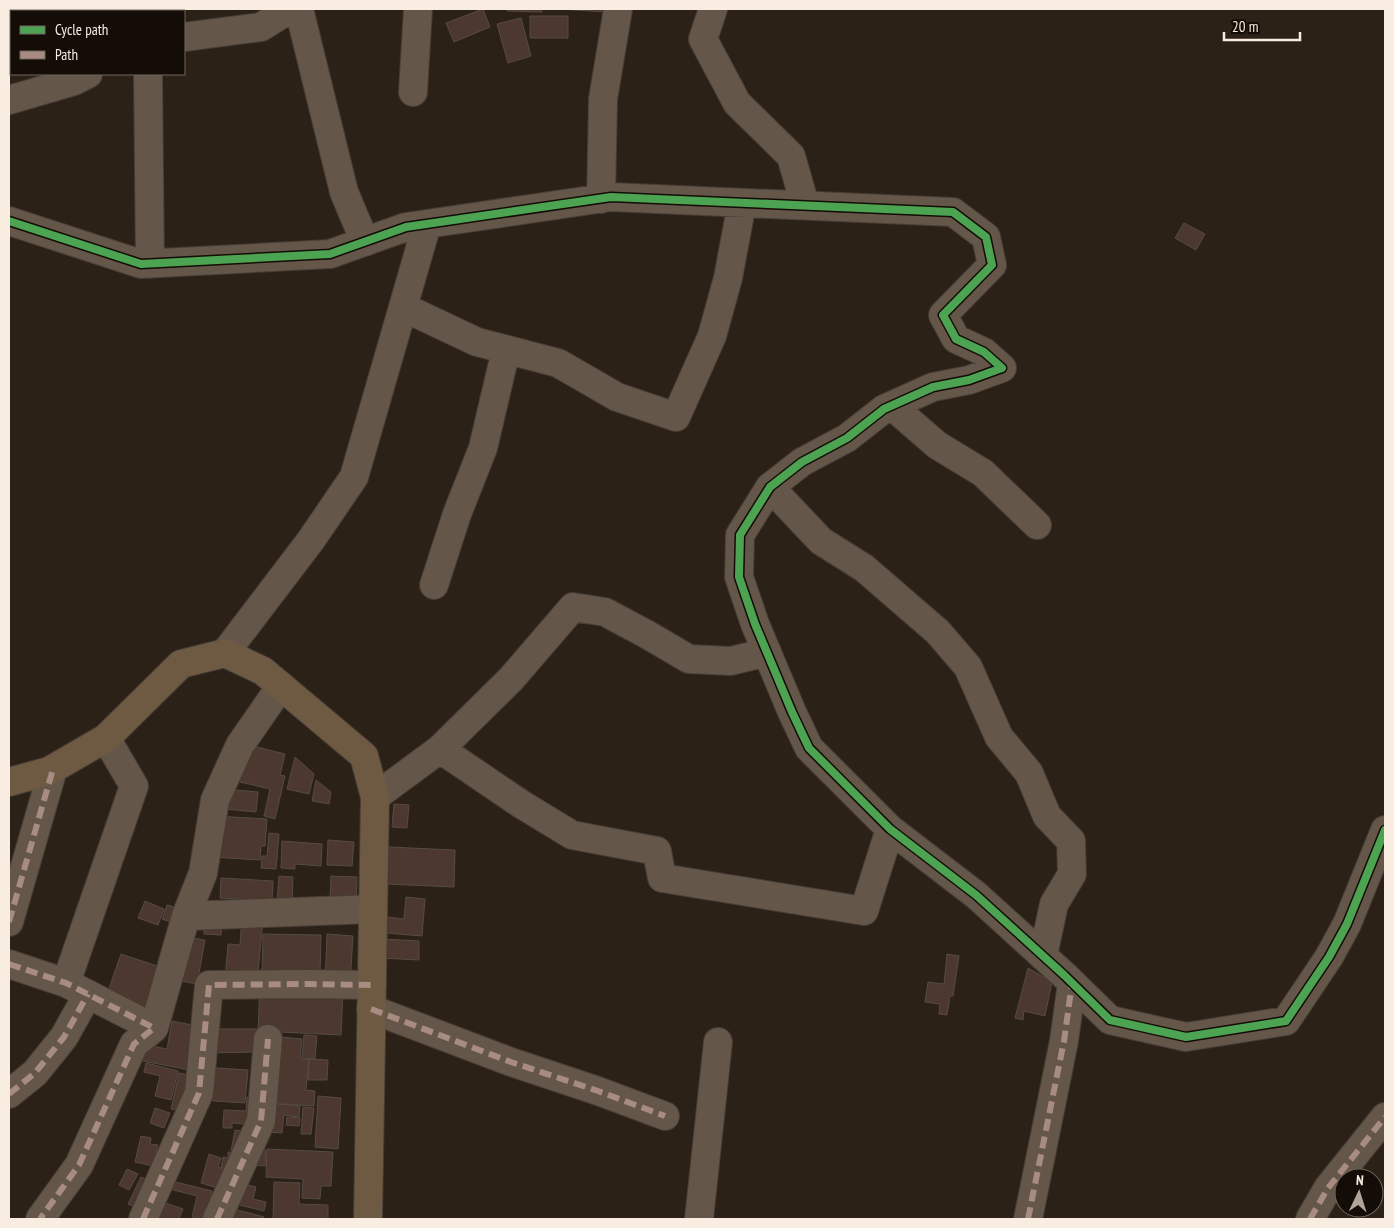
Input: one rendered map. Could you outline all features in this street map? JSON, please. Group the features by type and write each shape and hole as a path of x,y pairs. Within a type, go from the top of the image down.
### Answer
{"main road":[{"path":"9,782 53,769 106,738 181,664 225,653 263,671 364,756 375,797 368,1219"}],"street":[{"path":"185,37 261,27 290,9"},
{"path":"299,9 344,192 365,242"},
{"path":"413,92 418,9"},
{"path":"601,199 603,98 618,9"},
{"path":"713,9 703,39 737,103 791,156 805,205"},
{"path":"9,100 74,81 86,75"},
{"path":"148,75 150,264"},
{"path":"9,221 140,264 150,264 330,254 406,227 611,197 953,212 986,237 992,265 943,314 956,339 984,352 1002,368 969,380 933,387 892,406 847,438 802,462 770,487 740,535 739,577 767,652 809,748 890,828 976,895 1110,1020 1186,1037 1286,1021 1330,957 1347,924 1385,830"},
{"path":"403,307 477,342 558,363 617,397 676,417 712,336 728,278 742,203"},
{"path":"225,653 311,540 354,477 427,224"},
{"path":"434,585 457,514 483,448 506,350"},
{"path":"892,406 937,445 983,473 1037,525"},
{"path":"770,487 821,541 864,568 938,632 968,667 999,737 1029,772 1047,816 1071,841 1072,874 1054,904 1043,956"},
{"path":"375,797 440,749 511,678 573,607 605,612 689,659 731,661 767,652"},
{"path":"40,1219 79,1165 134,1044 154,1028 186,916 203,873 215,800 240,745 281,686"},
{"path":"9,1094 35,1073 64,1037 134,786 106,738"},
{"path":"440,749 572,836 657,851 662,878 864,911 890,828"},
{"path":"9,922 53,769"},
{"path":"186,916 373,909"},
{"path":"9,964 77,988 154,1028"},
{"path":"1028,1219 1064,1042 1072,983"},
{"path":"143,1219 199,1093 209,986 308,984 371,997 511,1062 665,1116"},
{"path":"216,1219 261,1121 268,1039"},
{"path":"699,1219 718,1042"},
{"path":"1310,1219 1328,1188 1385,1117"}],"building":[{"path":"483,9 490,27 454,42 446,23"},
{"path":"508,9 542,9 542,12 507,11"},
{"path":"558,9 607,9 607,12"},
{"path":"530,16 568,16 568,38 530,38"},
{"path":"521,18 531,56 508,63 497,24"},
{"path":"1184,223 1205,234 1196,250 1175,238"},
{"path":"245,744 285,754 280,775 285,776 275,819 264,816 270,789 236,781"},
{"path":"295,757 314,774 309,794 287,789"},
{"path":"316,780 331,792 329,804 312,801"},
{"path":"226,789 258,792 256,812 224,809"},
{"path":"394,804 409,805 407,828 392,827"},
{"path":"215,816 267,819 265,846 261,846 260,860 212,857"},
{"path":"269,833 279,834 276,869 261,868 262,856 267,856"},
{"path":"328,840 354,842 352,866 327,865"},
{"path":"282,841 322,844 321,866 295,864 295,869 281,868"},
{"path":"389,847 455,850 454,887 387,884"},
{"path":"279,876 293,877 292,903 277,902"},
{"path":"331,876 357,877 356,902 330,901"},
{"path":"221,878 273,881 272,901 220,898"},
{"path":"406,897 425,899 422,936 386,933 387,917 404,919"},
{"path":"145,901 164,909 158,925 138,918"},
{"path":"167,905 185,910 180,925 162,919"},
{"path":"205,918 222,919 221,935 204,934"},
{"path":"242,918 263,920 257,983 225,980 228,944 240,945"},
{"path":"263,934 321,935 320,975 262,974"},
{"path":"327,934 353,936 350,984 325,982"},
{"path":"182,936 205,940 197,984 175,980"},
{"path":"381,939 419,941 419,960 380,958"},
{"path":"121,954 166,969 150,1015 105,1000"},
{"path":"947,954 959,956 953,996 950,996 947,1015 939,1014 940,1004 925,1002 928,982 944,984"},
{"path":"1028,968 1052,982 1045,1016 1024,1011 1023,1020 1015,1018"},
{"path":"260,987 343,991 341,1035 258,1031"},
{"path":"172,1021 202,1027 194,1071 138,1060 142,1044 167,1049"},
{"path":"207,1029 257,1029 257,1052 207,1053"},
{"path":"304,1035 317,1036 315,1059 302,1058"},
{"path":"270,1036 302,1039 300,1059 309,1060 306,1090 315,1091 314,1106 265,1103"},
{"path":"309,1059 328,1060 327,1080 308,1080"},
{"path":"146,1063 178,1071 171,1100 155,1096 160,1076 144,1072"},
{"path":"202,1067 248,1070 245,1103 200,1100"},
{"path":"179,1073 200,1077 183,1111 171,1109"},
{"path":"318,1096 341,1098 338,1149 315,1147"},
{"path":"247,1097 259,1098 257,1125 232,1123 232,1128 223,1128 224,1110 246,1111"},
{"path":"267,1103 300,1106 299,1117 284,1115 282,1133 265,1132"},
{"path":"303,1107 314,1108 311,1134 301,1134"},
{"path":"155,1108 170,1113 164,1128 150,1123"},
{"path":"287,1117 300,1118 299,1126 286,1125"},
{"path":"235,1130 249,1132 245,1153 231,1151"},
{"path":"141,1136 151,1138 150,1144 158,1145 153,1166 135,1162"},
{"path":"250,1149 266,1150 265,1166 248,1165"},
{"path":"267,1149 333,1152 331,1186 321,1186 320,1199 302,1198 303,1179 266,1177"},
{"path":"228,1152 239,1154 237,1169 221,1167 223,1157 228,1158"},
{"path":"209,1154 221,1158 218,1167 233,1171 227,1191 201,1183"},
{"path":"127,1169 138,1174 129,1190 119,1185"},
{"path":"141,1177 156,1184 143,1211 128,1204"},
{"path":"164,1179 212,1191 208,1208 215,1219 192,1217 197,1196 162,1187"},
{"path":"236,1182 256,1187 253,1199 266,1202 264,1211 231,1203"},
{"path":"274,1182 300,1183 299,1204 328,1205 328,1219 273,1219"},
{"path":"154,1199 183,1209 179,1219 155,1219"},
{"path":"234,1209 264,1217 263,1219 232,1219"}],"marked path":[{"path":"9,922 53,769"},
{"path":"9,964 66,983 154,1028 134,1044 79,1165 40,1219"},
{"path":"1028,1219 1064,1041 1072,983"},
{"path":"143,1219 199,1093 209,985 372,985"},
{"path":"9,1094 35,1073 64,1037 88,994"},
{"path":"371,1009 511,1062 665,1116"},
{"path":"217,1219 261,1121 268,1039"},
{"path":"1310,1219 1328,1188 1385,1117"}],"cycle path":[{"path":"9,221 141,264 330,254 406,227 611,197 953,212 986,237 992,265 943,315 956,339 984,352 1002,368 969,380 933,387 884,409 847,438 802,462 770,487 740,535 739,577 755,624 809,748 890,829 976,895 1064,975 1110,1020 1186,1037 1286,1021 1329,957 1347,924 1385,830"}]}
